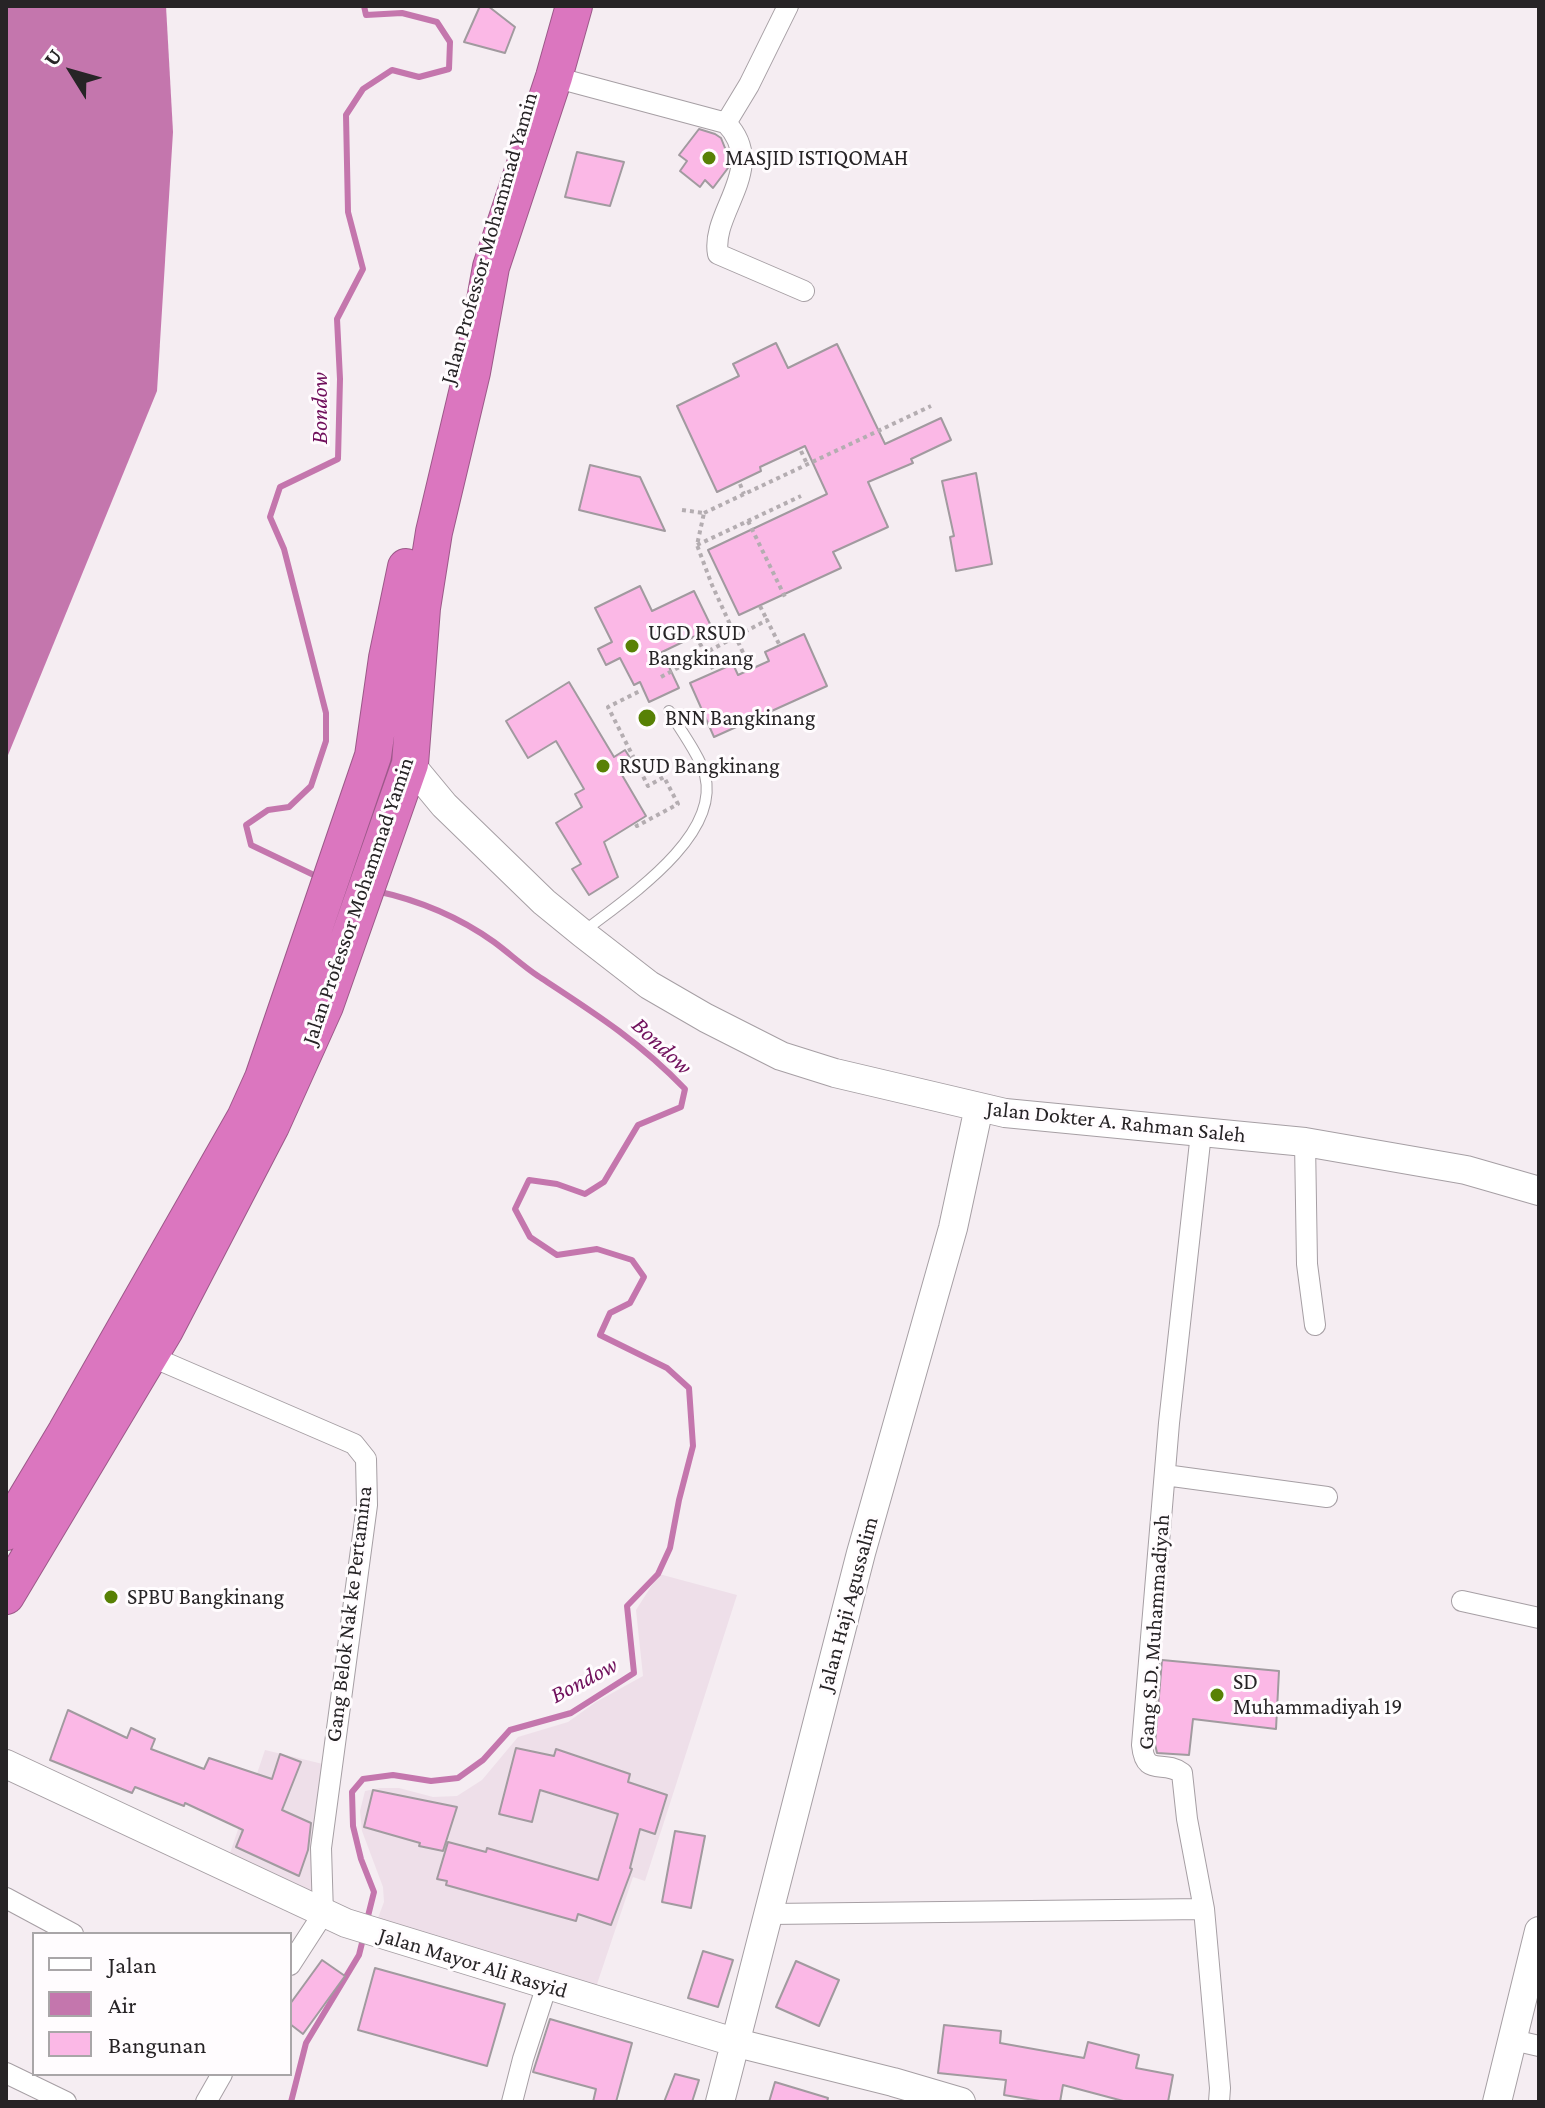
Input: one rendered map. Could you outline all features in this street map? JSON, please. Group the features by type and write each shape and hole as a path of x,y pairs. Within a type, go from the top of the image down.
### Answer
{"highway":[{"name":"Jalan Professor Mohammad Yamin","path":"6,1596 81,1439 245,1118 338,915 364,839 387,658 448,377 480,254 557,6"},
{"name":"Jalan Professor Mohammad Yamin","path":"364,839 395,804 410,764 422,608 434,532 472,372 491,267 554,77 574,6"},
{"name":"Jalan Professor Mohammad Yamin","path":"6,1532 150,1356 278,1113 325,1006 338,915"}],"street":[{"path":"726,123 749,85 788,6"},
{"path":"554,77 726,123 735,135 743,158 722,227 718,254 804,291"},
{"name":"Jalan Dokter A. Rahman Saleh","path":"410,764 444,805 544,902 582,933 649,985 781,1056 835,1073 1017,1114 1305,1142 1466,1170 1539,1191"},
{"path":"395,804 444,805"},
{"name":"Jalan Haji Agussalim","path":"720,2102 861,1553 953,1228 979,1107"},
{"name":"Gang S.D. Muhammadiyah","path":"1201,1133 1165,1475 1143,1758 1154,1767 1170,1767 1182,1773 1187,1819 1204,1909 1219,2102"},
{"path":"1305,1142 1307,1264 1315,1325"},
{"name":"Gang Belok Nak ke Pertamina","path":"150,1356 354,1444 366,1459 367,1505 321,1848 335,1919"},
{"path":"1165,1475 1327,1497"},
{"path":"1462,1601 1539,1618"},
{"name":"Jalan Mayor Ali Rasyid","path":"6,1764 335,1919 737,2043 961,2102"},
{"path":"6,1898 69,1932"},
{"path":"770,1914 1204,1909"},
{"path":"292,1963 335,1919"},
{"path":"1497,2102 1526,2043 1539,1931"},
{"path":"512,2102 547,1985"},
{"path":"6,2073 66,2102"},
{"path":"206,2102 221,2076"}],"lane":[{"path":"582,933 677,855 698,823 707,789 705,773 669,711"}],"path":[{"path":"682,510 704,513 931,406"},
{"path":"801,451 807,464"},
{"path":"740,484 744,494"},
{"path":"697,545 801,496"},
{"path":"704,513 697,545 745,657"},
{"path":"748,521 785,597"},
{"path":"760,606 779,644"},
{"path":"661,677 767,620"},
{"path":"696,636 714,671"},
{"path":"636,824 678,804 664,777 648,786 608,707 642,690"}],"shaded area":[{"path":"659,1574 737,1595 645,1881 633,1877 595,1990 375,1926 384,1902 383,1887 362,1831 360,1811 365,1791 399,1788 433,1797 457,1796 482,1780 518,1737 568,1722 596,1702 643,1676 636,1610"},
{"path":"265,1750 327,1765 318,1890 305,1898 227,1862"}],"water":[{"path":"6,6 166,6 173,132 157,391 6,760"}],"building":[{"path":"480,6 488,6 515,27 505,53 464,42"},
{"name":"MASJID ISTIQOMAH","path":"699,129 721,138 729,158 728,168 713,188 705,180 700,187 680,171 687,161 679,155"},
{"path":"577,152 624,162 610,206 565,197"},
{"path":"776,343 788,368 837,344 885,444 941,418 951,440 911,459 913,463 868,482 888,527 833,552 841,568 739,615 708,550 827,494 805,446 717,492 677,406 739,376 733,364"},
{"path":"590,465 640,477 665,531 579,510"},
{"path":"976,473 992,564 956,571 950,537 954,536 942,481"},
{"name":"UGD RSUD Bangkinang","path":"640,586 652,611 694,591 712,628 662,652 679,688 649,702 640,682 634,685 620,658 606,665 598,649 612,642 595,608"},
{"path":"804,634 827,686 714,737 690,683 733,664 738,675 769,661 765,652"},
{"name":"RSUD Bangkinang","path":"569,682 614,757 625,750 636,767 622,775 646,816 604,842 618,877 589,895 572,869 581,864 556,823 582,807 575,794 584,789 556,741 528,758 506,721"},
{"name":"SD Muhammadiyah 19","path":"1162,1660 1279,1671 1276,1729 1193,1719 1189,1755 1157,1753 1155,1744"},
{"path":"68,1710 127,1738 131,1728 155,1739 151,1749 204,1769 209,1758 272,1779 280,1754 301,1762 282,1810 311,1823 308,1850 299,1876 236,1847 243,1830 185,1803 184,1806 135,1787 132,1793 50,1760"},
{"path":"516,1748 554,1756 556,1749 630,1774 628,1782 667,1795 655,1834 640,1829 632,1869 611,1925 578,1914 576,1921 446,1885 447,1881 437,1879 448,1842 486,1852 487,1848 598,1880 618,1814 540,1790 532,1822 499,1814"},
{"path":"373,1790 457,1807 443,1851 364,1827"},
{"path":"675,1831 705,1836 691,1908 662,1902"},
{"path":"703,1951 733,1960 718,2007 688,1998"},
{"path":"322,1960 345,1976 303,2034 292,2026 292,2001"},
{"path":"796,1961 839,1980 819,2026 776,2007"},
{"path":"375,1968 505,2004 487,2066 358,2030"},
{"path":"550,2019 632,2043 616,2102 593,2102 596,2089 533,2072"},
{"path":"944,2025 1001,2031 1000,2043 1084,2058 1088,2042 1139,2055 1136,2068 1173,2075 1168,2102 1127,2102 1063,2085 1060,2102 1046,2102 1004,2095 1006,2080 938,2073"},
{"path":"675,2074 699,2080 692,2102 664,2102"},
{"path":"775,2082 828,2098 827,2102 769,2102"}],"waterway":[{"name":"Bondow","path":"318,877 251,845 246,825 268,810 289,807 311,786 326,741 326,713 284,549 270,517 280,487 338,459 340,379 337,319 363,269 348,212 346,115 363,89 392,70 419,77 449,69 450,42 437,22 402,13 366,15 364,6"},
{"name":"Bondow","path":"367,1920 374,1892 353,1826 352,1792 363,1779 393,1775 431,1781 458,1778 483,1760 510,1730 571,1713 634,1673 627,1606 658,1574 670,1548 693,1446 689,1388 667,1368 600,1335 610,1313 630,1303 644,1277 632,1260 597,1249 557,1255 530,1237 515,1209 529,1180 557,1184 585,1194 604,1182 638,1125 681,1107 685,1089 633,1042 481,933 438,910 376,891"},
{"name":"Bondow","path":"291,2102 306,2043 359,1955 364,1935"}],"place":[{"name":"MASJID ISTIQOMAH","path":"709,158"},
{"name":"UGD RSUD Bangkinang","path":"632,646"},
{"name":"BNN Bangkinang","path":"647,718"},
{"name":"RSUD Bangkinang","path":"603,766"},
{"name":"SPBU Bangkinang","path":"111,1597"},
{"name":"SD Muhammadiyah 19","path":"1217,1695"}]}
